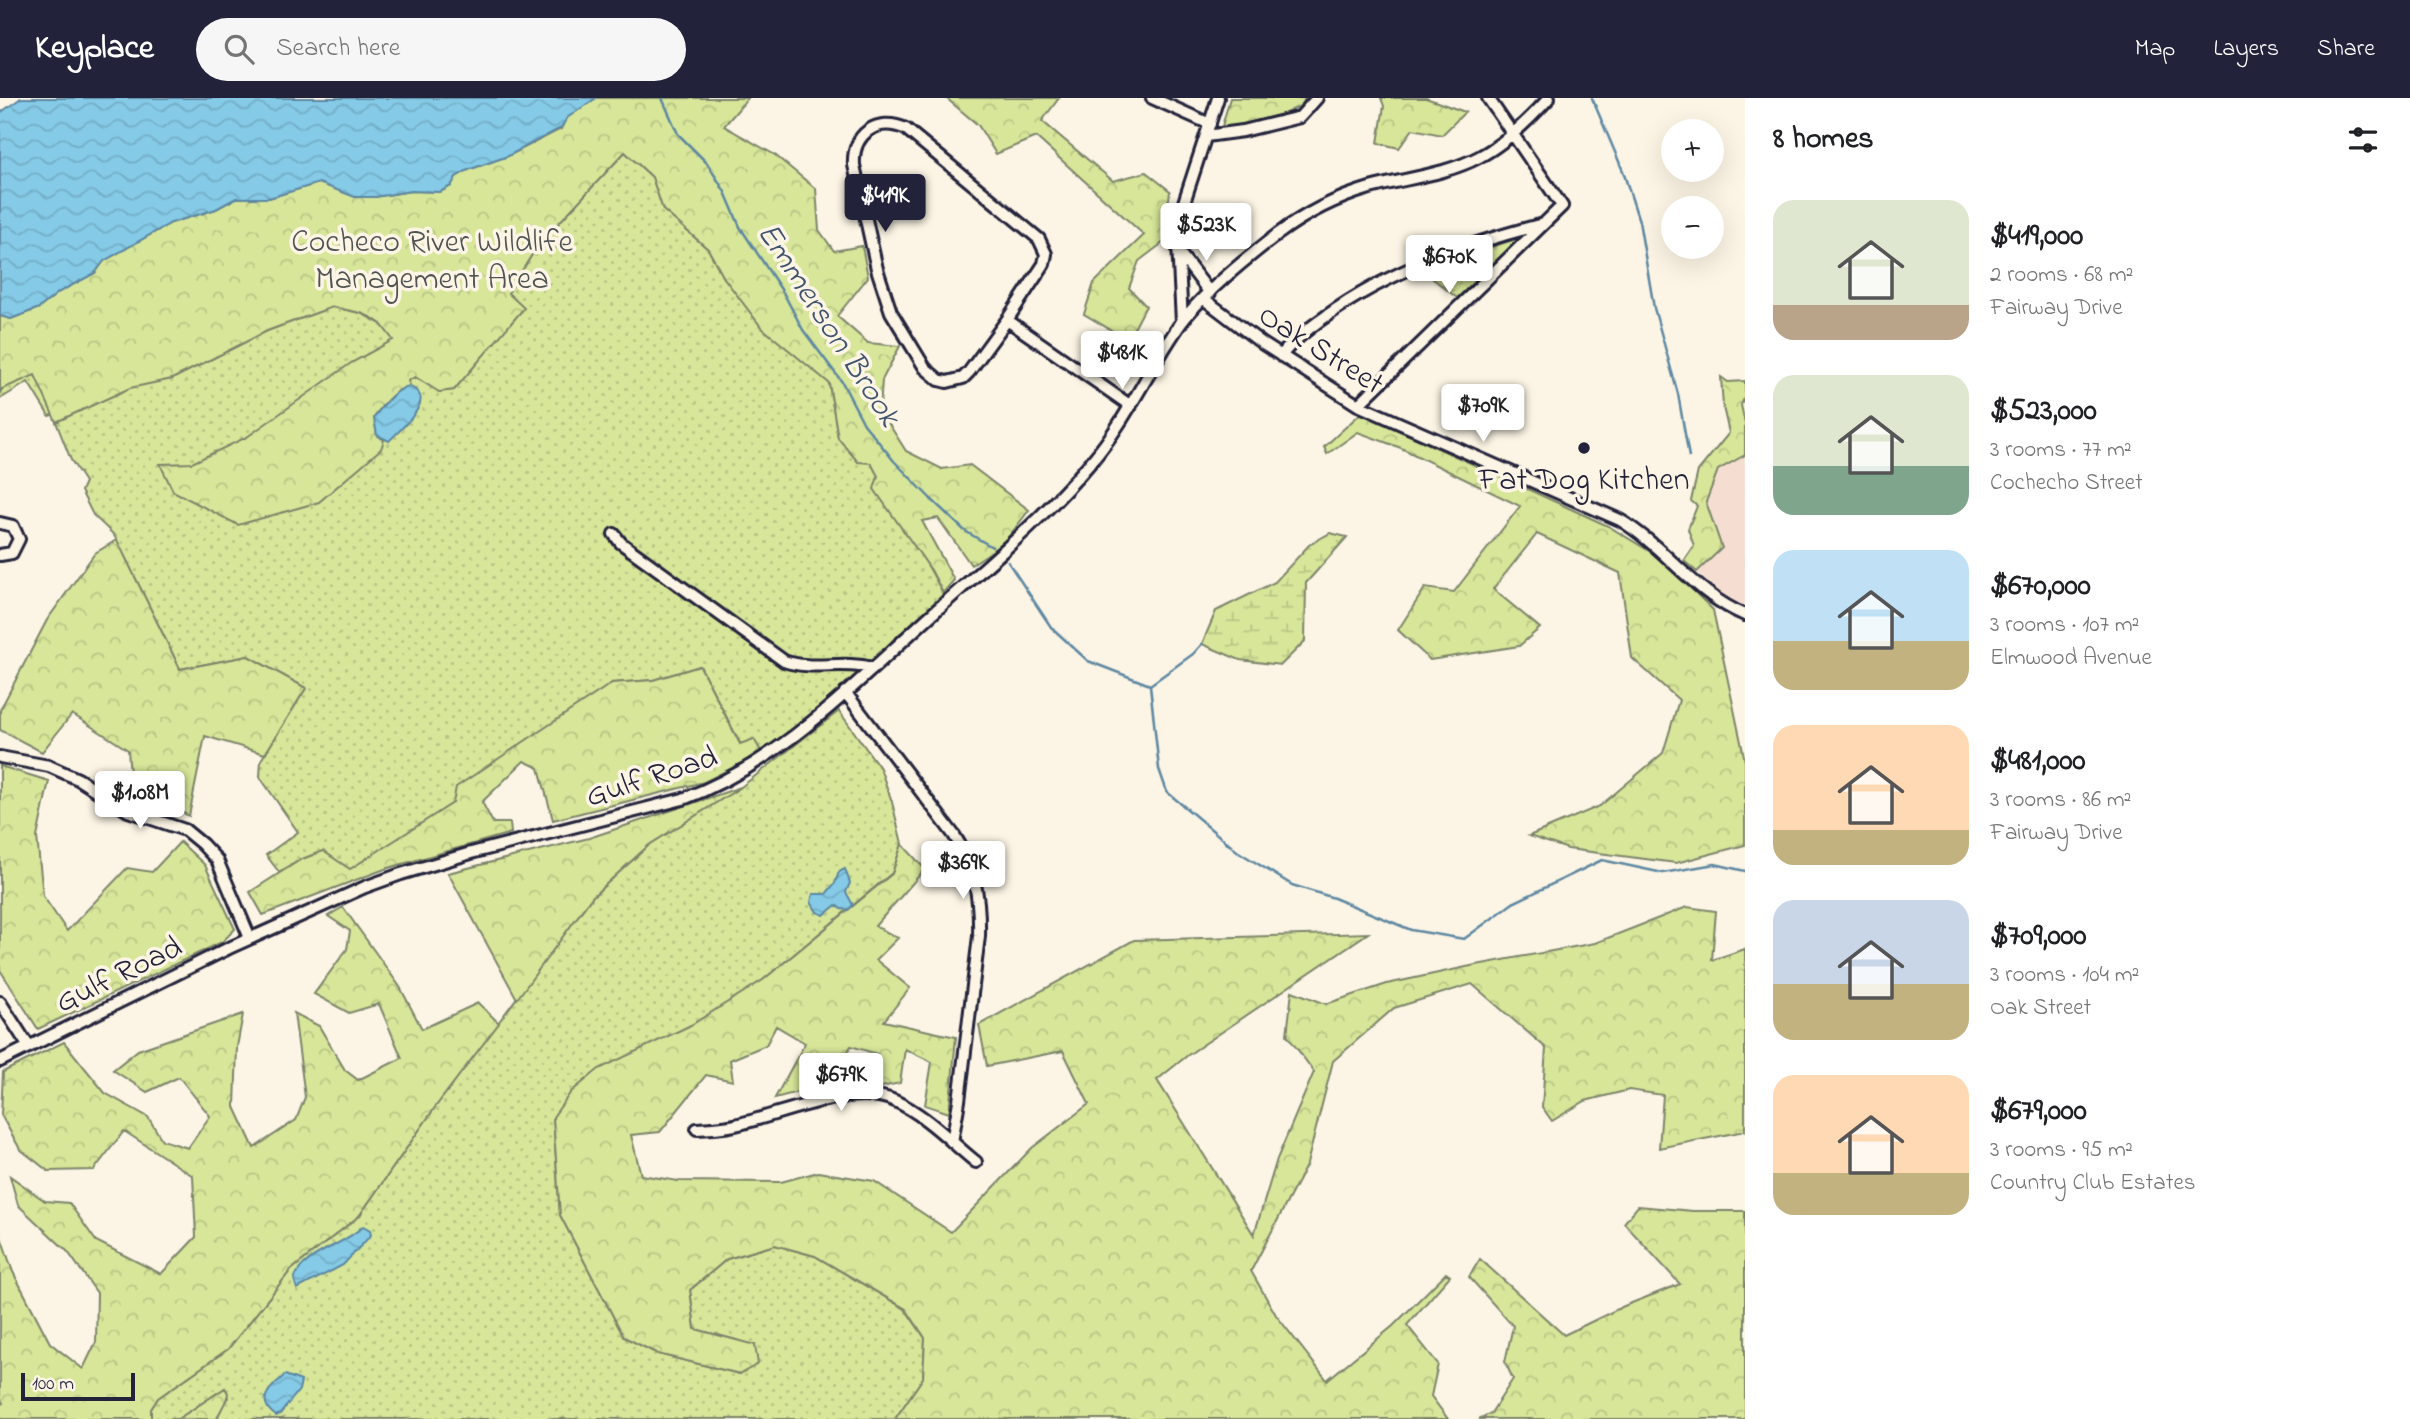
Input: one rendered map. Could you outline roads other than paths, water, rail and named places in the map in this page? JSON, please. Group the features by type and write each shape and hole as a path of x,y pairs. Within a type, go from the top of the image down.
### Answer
{"street":[{"path":"1152,98 1210,124"},
{"path":"1182,322 1176,231 1180,209 1218,98"},
{"path":"1206,136 1243,131 1300,117 1317,98"},
{"path":"1358,405 1562,206 1488,98"},
{"name":"Gulf Road","path":"0,1060 331,901 401,874 471,853 655,808 707,790 775,752 801,732 1023,533 1056,500 1092,461 1131,406 1182,322 1271,239 1328,203 1371,188 1454,167 1479,157 1512,134 1549,98"},
{"path":"888,124 906,129 1038,239 1046,254 1044,264 1007,320 963,378 947,382 939,380 925,368 884,296 853,164 855,148 863,133 888,124"},
{"path":"1281,356 1290,344 1343,304 1398,272 1486,240 1545,223"},
{"name":"Oak Street","path":"1178,251 1205,298 1281,356 1358,405 1485,462 1598,508 1620,520 1653,543 1708,594 1745,615"},
{"path":"1007,320 1131,406"},
{"path":"0,523 13,526 19,539 12,553 0,555"},
{"path":"614,534 621,543 784,661 801,666 856,663 872,668"},
{"path":"845,692 954,835 964,850 974,875 979,910 979,936 952,1143"},
{"path":"0,757 49,766 78,779 128,811 185,830 217,860 250,938"},
{"path":"0,1002 29,1047"},
{"path":"697,1129 731,1126 845,1096 871,1094 905,1106 976,1162"}],"water":[{"path":"21,98 596,98 567,118 561,128 508,156 468,170 440,192 411,191 375,197 355,197 319,183 269,198 236,198 216,209 171,223 104,261 95,273 59,292 39,308 11,319 0,316 0,113"},
{"path":"410,386 421,399 416,412 389,441 377,435 374,418 394,394"},
{"path":"845,869 850,883 846,892 853,905 848,910 836,905 824,915 817,912 811,902 813,894 826,894 835,883 839,872"},
{"path":"363,1226 370,1230 371,1235 343,1265 297,1289 294,1279 306,1262"},
{"path":"285,1375 301,1381 299,1390 276,1416 269,1410 265,1399 270,1389"}],"waterway":[{"name":"Emmerson Brook","path":"662,98 678,134 707,163 725,192 740,227 784,294 803,330 842,382 864,424 894,461 930,498 965,531 992,547"},
{"path":"1592,98 1623,171 1639,221 1654,308 1678,394 1689,457"},
{"name":"Emmerson Brook","path":"1008,562 1051,627 1088,661 1150,685"},
{"path":"1150,685 1193,654 1202,644"},
{"name":"Emmerson Brook","path":"1150,685 1159,769 1167,792 1237,851 1292,885 1334,898 1411,930 1464,939 1513,903 1602,860 1663,873 1715,864 1745,871"}],"place":[{"name":"Fat Dog Kitchen","path":"1584,448"}],"park label":[{"name":"Cocheco River Wildlife Management Area","path":"432,258"}]}
